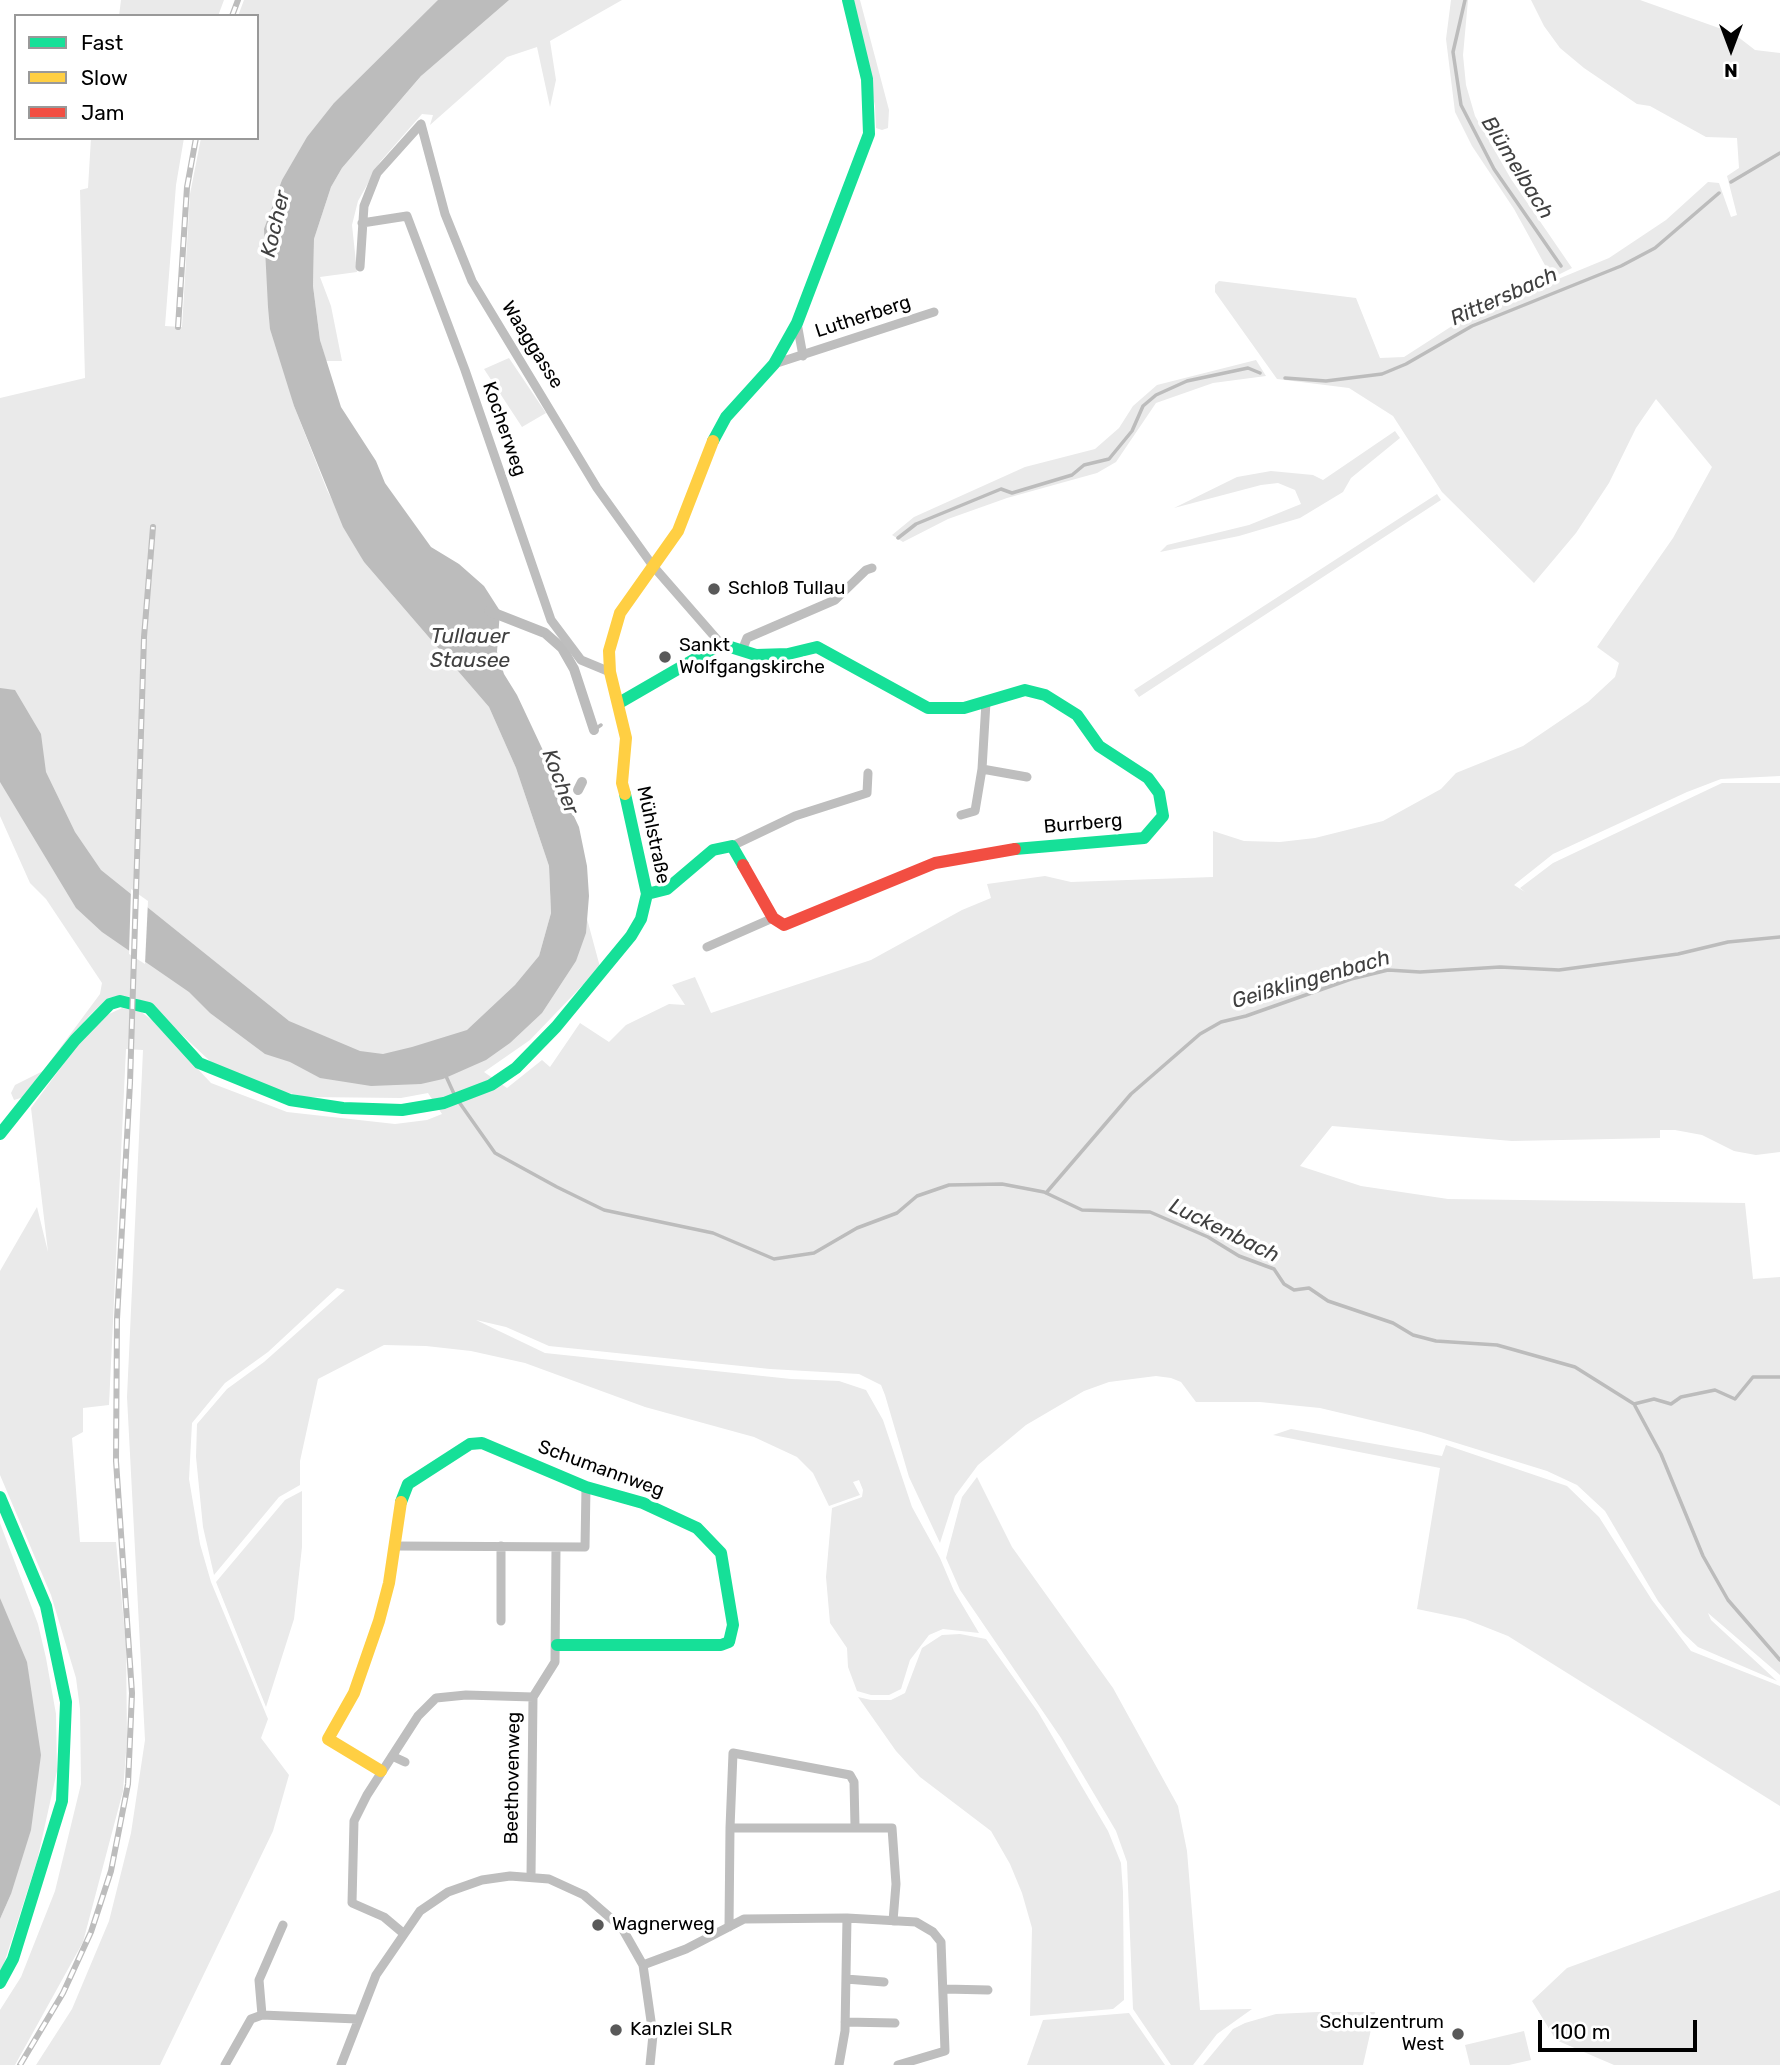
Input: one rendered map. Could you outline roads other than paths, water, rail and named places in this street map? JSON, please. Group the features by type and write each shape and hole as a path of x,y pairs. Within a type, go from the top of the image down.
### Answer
{"street":[{"name":"Mühlstraße","path":"0,1134 75,1040 110,1004 120,1001 149,1008 199,1063 290,1100 343,1108 402,1110 444,1103 491,1085 516,1068 556,1027 631,936 641,919 647,894 622,783 626,738 610,672 609,651 620,612 678,531 706,453 726,417 774,363 797,323 869,134 867,79 848,0"},
{"name":"Waaggasse","path":"362,223 364,205 377,173 421,124 445,214 472,281 597,488 653,566 721,644"},
{"name":"Kocherweg","path":"362,223 407,216 466,370 551,620 581,660 610,672"},
{"path":"360,267 362,223"},
{"name":"Lutherberg","path":"774,363 803,356 934,312"},
{"path":"797,323 803,356"},
{"path":"619,703 721,644 743,648 747,638 835,600 866,570 872,568"},
{"name":"Burrberg","path":"707,947 774,918 784,925 935,863 998,850 1144,838 1163,816 1159,793 1148,778 1099,746 1077,715 1045,695 1025,690 964,708 938,710 921,706 817,647 788,654 756,654 743,648"},
{"path":"961,816 975,811 982,769 986,702"},
{"path":"982,769 1027,777"},
{"path":"647,894 667,888 713,850 732,846 794,816 867,793 869,773"},
{"path":"732,846 774,918"},
{"name":"Schumannweg","path":"381,1771 328,1740 354,1693 379,1621 402,1498 408,1484 470,1444 482,1443 586,1487 643,1503 697,1528 721,1553 733,1625 729,1642 721,1645 557,1645"},
{"path":"394,1546 585,1547 586,1487"},
{"path":"0,1497 46,1606 65,1702 62,1801 35,1895 13,1959 0,1983"},
{"path":"501,1546 501,1621"},
{"name":"Beethovenweg","path":"531,1876 533,1697 555,1662 555,1548"},
{"path":"402,1933 384,1917 352,1903 354,1821 381,1771 418,1716 436,1699 466,1695 533,1697"},
{"path":"729,1927 733,1753 850,1775 854,1782 855,1826"},
{"path":"393,1756 405,1762"},
{"path":"730,1828 892,1828 897,1884 893,1921"},
{"path":"341,2065 376,1975 402,1933 420,1911 449,1892 482,1880 531,1876 550,1879 584,1895 622,1928 643,1965 653,2035 650,2065"},
{"path":"643,1965 686,1949 744,1919 847,1918 916,1922 933,1932 941,1942 945,2050 898,2065"},
{"path":"839,2065 845,2022 847,1918"},
{"path":"262,2015 259,1980 283,1925"},
{"path":"846,1979 884,1982"},
{"path":"944,1989 988,1990"},
{"path":"225,2065 245,2025 251,2019 262,2015 357,2019"},
{"path":"845,2022 895,2023"}],"water":[{"path":"438,0 509,0 421,76 342,168 331,187 314,239 313,286 320,340 341,407 376,461 385,483 431,547 459,564 484,586 500,611 497,652 504,674 517,695 579,827 587,866 589,896 586,933 576,961 542,1013 510,1043 486,1060 443,1079 421,1084 371,1086 320,1078 290,1062 265,1054 210,1013 189,992 102,932 76,908 0,782 0,688 15,690 41,734 46,772 75,832 101,870 289,1021 360,1051 383,1054 412,1047 467,1030 515,985 539,956 551,913 549,866 516,768 489,707 364,562 343,527 294,406 270,329 264,229 282,180 307,137 334,103"},
{"path":"0,1598 27,1662 41,1755 31,1830 11,1894 0,1919"}],"waterway":[{"name":"Blümelbach","path":"1465,0 1453,52 1461,105 1494,169 1561,266"},
{"name":"Rittersbach","path":"1731,182 1780,153"},
{"name":"Rittersbach","path":"1285,378 1326,381 1382,374 1406,364 1472,326 1621,266 1655,248 1719,193"},
{"name":"Rittersbach","path":"898,538 916,524 1001,489 1012,493 1072,475 1084,465 1109,459 1132,431 1143,406 1156,395 1187,381 1248,368 1260,373"},
{"name":"Tullauer Stausee","path":"489,611 545,633 562,648 574,669 594,730"},
{"name":"Rittersbach","path":"594,730 601,725"},
{"name":"Kocher","path":"578,790 582,782"},
{"name":"Geißklingenbach","path":"1046,1193 1131,1094 1200,1034 1221,1022 1246,1016 1351,979 1388,970 1420,972 1500,967 1559,970 1678,954 1728,942 1780,937"},
{"name":"Luckenbach","path":"445,1074 455,1096"},
{"name":"Luckenbach","path":"459,1102 495,1153 557,1187 604,1210 713,1233 774,1259 814,1253 857,1228 897,1213 917,1196 949,1185 1002,1184 1044,1192 1082,1210 1150,1212 1208,1237 1239,1256 1274,1269 1284,1284 1294,1290 1309,1288 1328,1301 1393,1323 1413,1335 1436,1341 1497,1345 1575,1367 1634,1404 1661,1454 1703,1556 1728,1600 1780,1660"},
{"path":"1634,1404 1654,1399 1671,1404 1681,1397 1715,1390 1735,1399 1753,1377 1780,1377"}],"railway":[{"path":"233,14 238,0"},
{"path":"178,327 187,187 196,140"},
{"path":"20,2065 63,1993 91,1932 111,1871 128,1784 132,1693 116,1461 117,1319 130,1083 144,637 153,527"}],"place":[{"name":"Schloß Tullau","path":"714,589"},
{"name":"Sankt Wolfgangskirche","path":"665,657"},
{"name":"Wagnerweg","path":"598,1925"},
{"name":"Kanzlei SLR","path":"616,2030"},
{"name":"Schulzentrum West","path":"1458,2034"}]}
